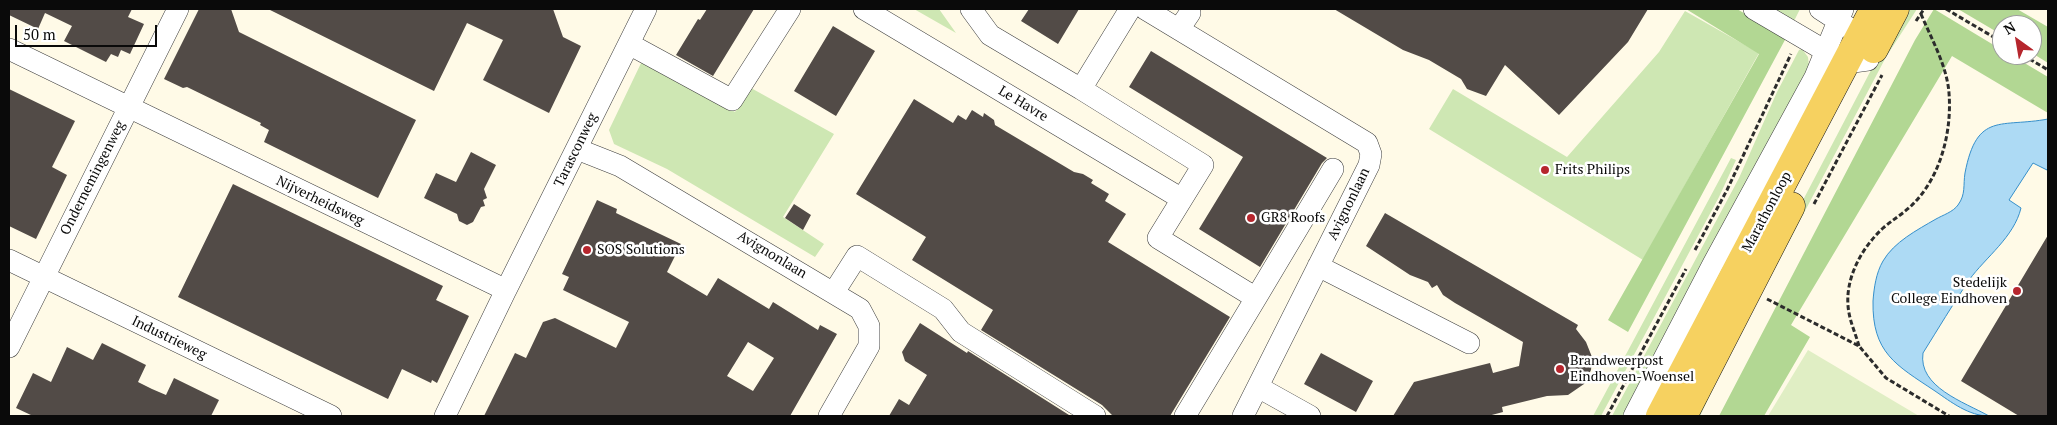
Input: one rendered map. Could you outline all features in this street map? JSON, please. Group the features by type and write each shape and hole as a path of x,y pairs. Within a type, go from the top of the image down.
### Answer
{"main road":[{"name":"Marathonloop","path":"1660,416 1874,9"},
{"name":"Marathonloop","path":"1684,416 1840,111 1850,52 1908,12"}],"street":[{"name":"Ondernemingenweg","path":"9,347 178,9"},
{"name":"Tarasconweg","path":"506,290 646,9"},
{"path":"629,44 732,100 790,9"},
{"name":"Le Havre","path":"864,9 1182,200"},
{"path":"972,9 990,35 1203,165 1158,238 1256,298"},
{"path":"1081,89 1130,9"},
{"name":"Avignonlaan","path":"1145,9 1184,21 1368,143 1371,154 1369,165 1243,416"},
{"path":"1754,9 1800,37 1850,52"},
{"path":"1834,12 1850,52"},
{"name":"Marathonloop","path":"1634,416 1713,264 1815,77 1850,52 1834,12"},
{"name":"Nijverheidsweg","path":"9,49 128,109 506,290"},
{"name":"Avignonlaan","path":"577,149 620,166 860,309 869,326 868,346 828,416"},
{"path":"1185,416 1333,170"},
{"path":"834,292 857,256 943,309 961,332 1095,416"},
{"name":"Industrieweg","path":"9,260 331,416"},
{"path":"1318,266 1469,343"},
{"path":"446,416 506,290"},
{"path":"1258,387 1310,416"}],"path":[{"path":"1946,9 1992,36"},
{"path":"1908,12 1940,59 1949,91 1949,133 1932,178 1913,204 1881,229 1862,253 1848,285 1849,313 1860,346 1886,378 1949,416"},
{"path":"1695,251 1727,190 1771,93 1800,37"},
{"path":"1607,416 1686,268"},
{"path":"1765,297 1860,346"}],"green space":[{"path":"914,9 939,9 956,33"},
{"path":"1686,9 1737,9 1786,38 1628,332 1608,320 1759,54"},
{"path":"1774,9 1800,9 1794,21"},
{"path":"1903,9 1917,9 1886,57 1725,363 1700,416 1690,416"},
{"path":"1934,9 1992,44 1992,65 2028,65 2048,77 2048,113 1952,56 1791,325 1810,337 1764,416 1719,416 1915,40"},
{"path":"1958,9 2017,9 2027,15 1992,15 1992,29"},
{"path":"1685,11 1759,53 1643,260 1429,129 1453,89 1567,157 1659,52"},
{"path":"2042,24 2048,27 2048,63 2042,59"},
{"path":"1802,49 1808,57 1809,66 1623,416 1612,416 1739,178 1777,92 1799,50"},
{"path":"643,59 735,112 751,88 834,134 783,217 824,244 815,257 667,169 614,144 609,130"},
{"path":"1731,158 1736,160 1719,197 1601,416 1593,416"},
{"path":"1808,350 1919,416 1768,416"}],"water":[{"path":"2048,119 2047,170 2033,163 2009,200 2021,208 2012,228 1969,280 1923,353 1923,365 1935,384 1956,399 1989,416 1974,414 1954,404 1898,365 1889,356 1877,333 1874,319 1873,301 1876,281 1883,261 1893,248 1914,232 1951,211 1961,201 1970,153 1976,140 1984,131 1993,126"}],"building":[{"path":"9,9 132,9 128,17 144,24 130,54 121,50 118,57 111,54 106,62 64,41 72,26 45,13 38,29 9,15"},
{"path":"199,9 231,9 239,32 416,120 378,198 264,142 269,130 260,125 261,123 187,87 183,88 164,79"},
{"path":"268,9 553,9 563,37 581,46 549,113 483,80 503,40 467,23 434,91"},
{"path":"707,9 754,9 713,76 676,55 698,19 700,20"},
{"path":"1029,9 1079,9 1058,44 1021,21"},
{"path":"1334,9 1648,9 1628,42 1559,115 1505,65 1486,96 1467,89 1461,79 1429,60 1403,50"},
{"path":"833,26 875,51 836,116 794,91"},
{"path":"1151,51 1327,158 1322,163 1260,267 1199,229 1243,157 1129,87"},
{"path":"9,89 75,121 52,167 67,175 36,239 9,226"},
{"path":"914,99 953,123 958,115 966,120 972,110 983,117 984,113 994,120 995,125 1074,172 1083,174 1093,180 1091,183 1109,194 1105,201 1126,214 1108,242 1230,317 1170,416 1113,416 1102,405 981,330 993,310 912,260 926,237 856,194"},
{"path":"471,152 496,165 484,189 487,198 483,200 485,206 481,207 473,222 467,225 459,221 457,214 424,198 436,173 456,182"},
{"path":"233,184 443,286 436,300 469,316 437,383 432,380 431,383 402,369 388,399 178,297"},
{"path":"597,200 617,209 616,213 681,244 667,272 707,296 718,278 769,309 773,302 818,330 820,325 837,334 790,416 484,416 515,353 526,358 543,322 555,318 616,348 629,322 563,290 569,277 562,274","holes":["748,342 774,358 753,391 727,376"]},
{"path":"794,204 811,215 803,230 785,218"},
{"path":"1385,213 1578,325 1576,329 1586,342 1592,357 1591,370 1584,384 1568,395 1547,396 1502,407 1503,412 1488,416 1393,416 1414,382 1490,363 1493,373 1519,366 1523,342 1455,303 1443,295 1437,285 1432,288 1428,282 1410,275 1366,246"},
{"path":"2048,235 2048,416 2019,416 1961,381"},
{"path":"920,323 1069,415 889,416 899,399 909,405 927,375 905,361 902,352"},
{"path":"102,343 146,365 138,382 152,389 166,395 174,378 219,400 211,416 33,416 16,408 33,373 51,382 67,347 93,360"},
{"path":"1321,353 1373,381 1356,412 1304,384"}],"place":[{"name":"Frits Philips","path":"1545,170"},
{"name":"GR8 Roofs","path":"1251,218"},
{"name":"SOS Solutions","path":"587,250"},
{"name":"Stedelijk College Eindhoven","path":"2017,291"},
{"name":"Brandweerpost Eindhoven-Woensel","path":"1560,369"}]}
